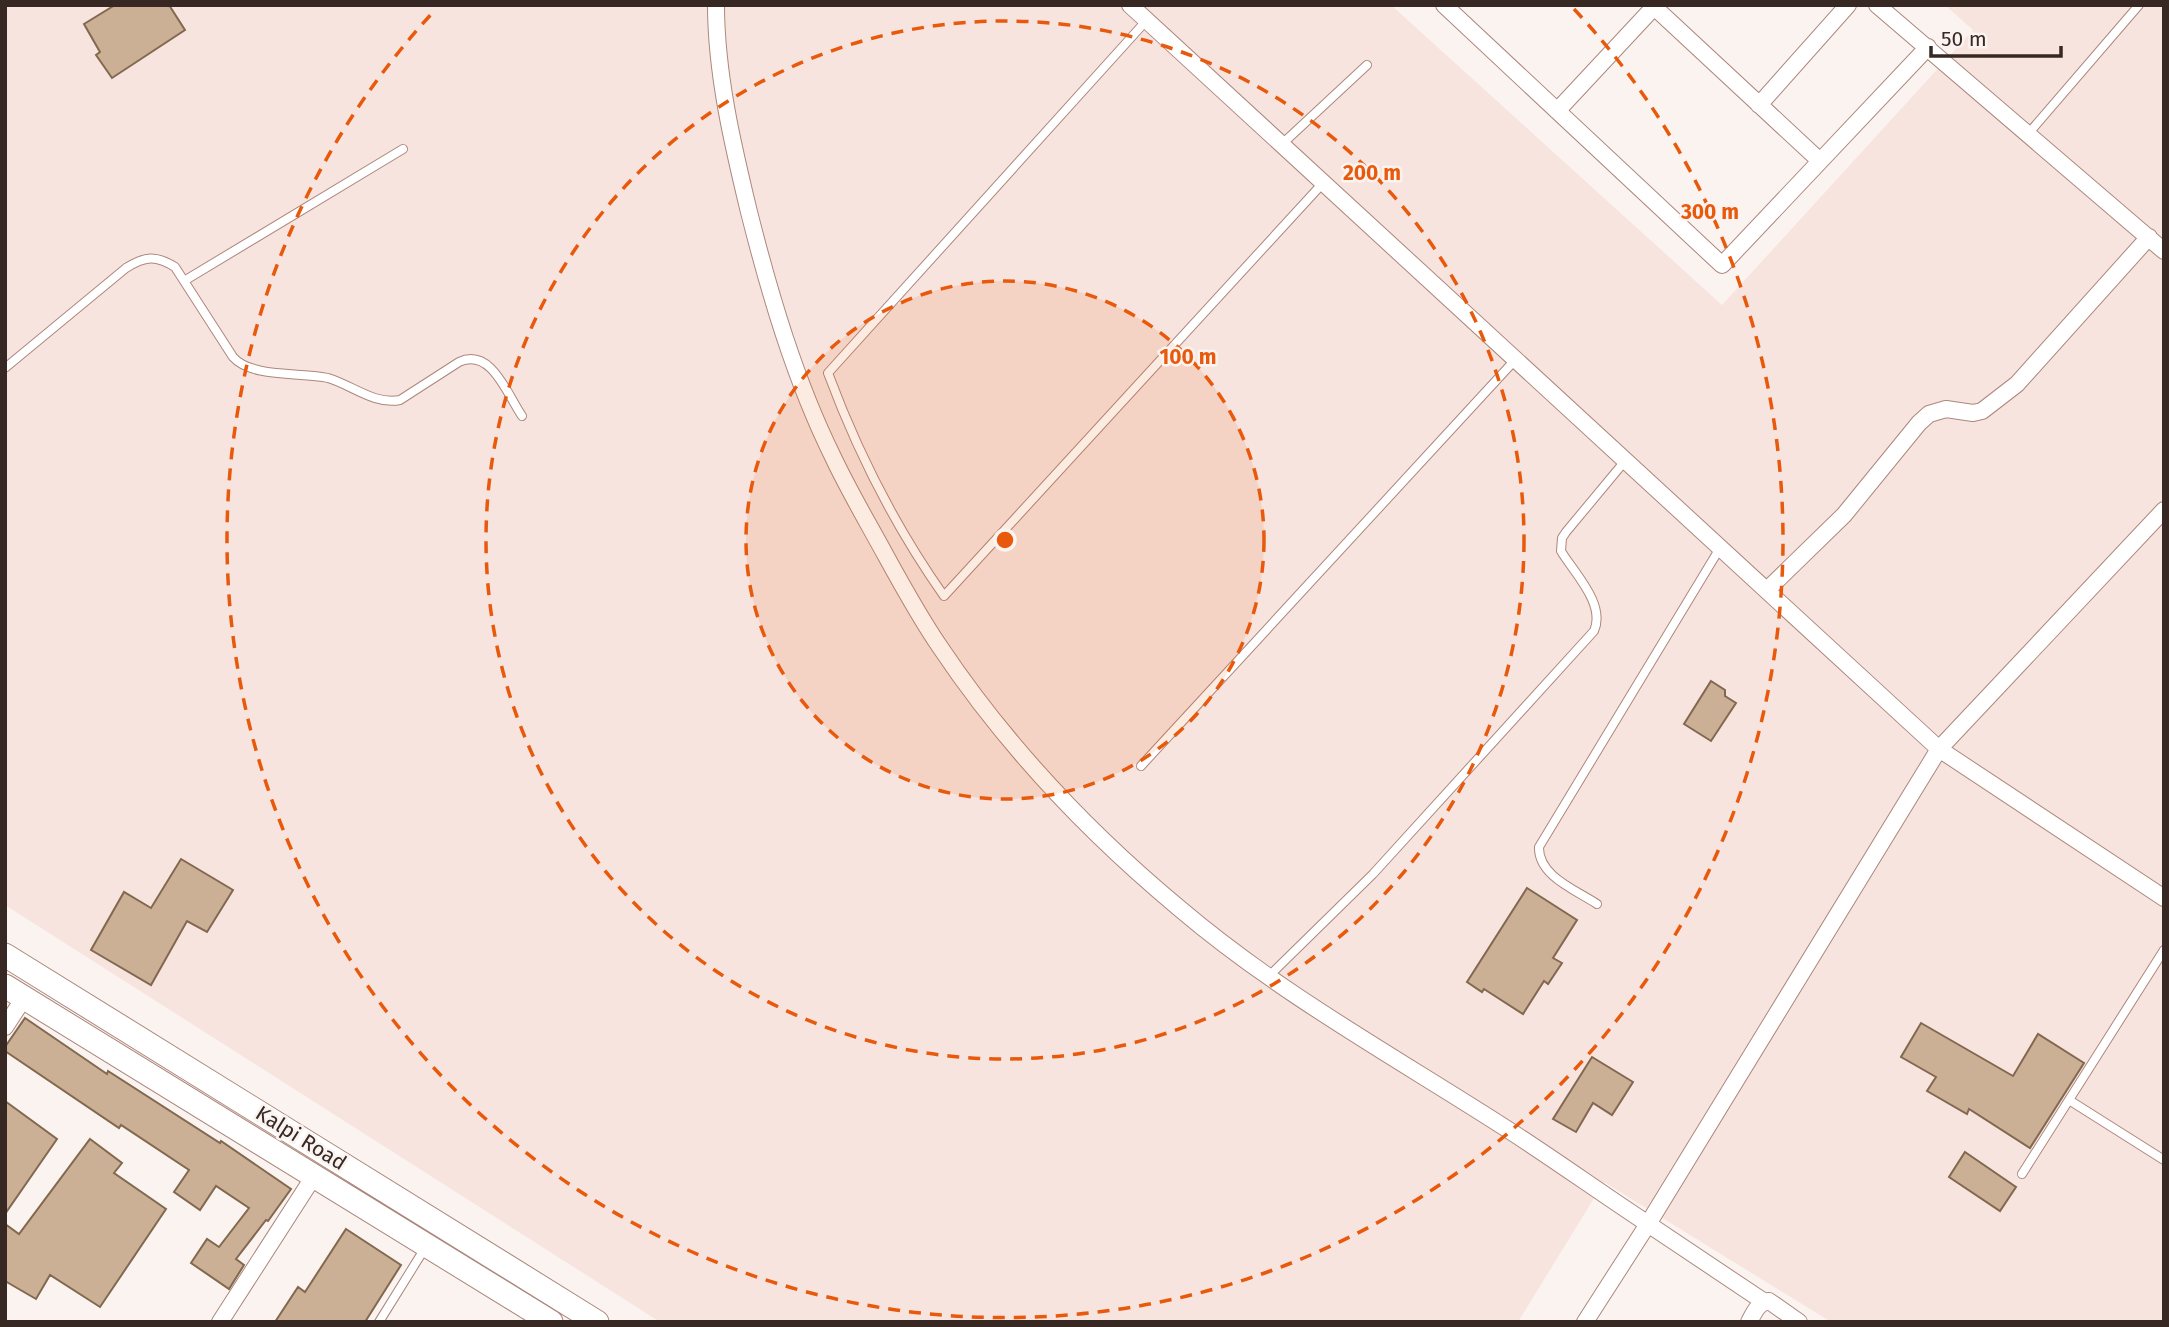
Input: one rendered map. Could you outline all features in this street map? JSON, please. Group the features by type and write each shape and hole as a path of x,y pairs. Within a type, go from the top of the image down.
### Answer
{"main road":[{"name":"Kalpi Road","path":"5,955 597,1322"},
{"name":"Kalpi Road","path":"15,992 551,1322"}],"street":[{"path":"716,5 716,30 734,145 761,261 781,323 831,454 902,584 940,647 999,724 1048,783 1114,850 1181,910 1268,977 1507,1129 1763,1301 1775,1304 1799,1322"},
{"path":"1129,5 1939,749 2164,898"},
{"path":"1444,5 1722,265 1928,47"},
{"path":"1759,105 1848,5"},
{"path":"1877,5 2164,251"},
{"path":"1557,111 1653,6 1820,162"},
{"path":"1767,590 1844,515 1919,423 1937,411 1946,409 1973,413 1992,405 2017,384 2148,237"},
{"path":"1585,1322 1939,749 2161,519"},
{"path":"5,1027 15,992"},
{"path":"220,1322 314,1176"},
{"path":"1749,1322 1763,1301"}],"lane":[{"path":"2028,134 2139,5"},
{"path":"1146,22 828,373 867,462 900,526 944,596 1323,183"},
{"path":"1281,145 1367,65"},
{"path":"184,281 403,149"},
{"path":"5,368 126,268 140,259 152,256 175,267 233,357 244,367 326,378 389,402 400,400 459,362 469,357 477,358 492,368 522,416"},
{"path":"1141,766 1515,360"},
{"path":"1268,977 1356,892 1594,631 1598,618 1595,604 1561,551 1561,544 1566,532 1625,461"},
{"path":"1597,904 1548,872 1538,857 1539,847 1720,548"},
{"path":"2022,1174 2164,950"},
{"path":"2069,1100 2164,1160"},
{"path":"379,1322 427,1245"}],"shaded area":[{"path":"5,5 1391,5 1722,305 1973,30 1945,5 2164,5 2164,1322 1831,1322 1604,1182 1518,1322 660,1322 5,905"}],"building":[{"path":"115,5 169,5 185,30 112,78 96,55 100,52 84,24"},
{"path":"1711,681 1725,690 1725,696 1736,703 1711,741 1684,724"},
{"path":"181,859 233,890 207,932 187,921 151,985 91,950 124,892 151,908"},
{"path":"1527,888 1577,920 1553,958 1562,963 1548,984 1544,981 1523,1014 1484,989 1482,992 1467,982"},
{"path":"25,1018 107,1074 108,1071 220,1143 221,1141 291,1189 236,1259 244,1265 229,1289 191,1263 207,1239 219,1247 249,1208 216,1186 200,1210 174,1192 189,1170 121,1125 119,1128 5,1051"},
{"path":"1921,1023 2013,1076 2038,1034 2084,1063 2030,1148 1969,1109 1967,1114 1927,1091 1936,1077 1901,1057"},
{"path":"1592,1057 1633,1082 1612,1115 1593,1103 1576,1132 1553,1119"},
{"path":"5,1101 57,1139 5,1214"},
{"path":"90,1139 122,1163 114,1173 166,1209 100,1307 50,1275 36,1299 5,1281 5,1224 19,1234"},
{"path":"1965,1152 2016,1187 2000,1211 1949,1177"},
{"path":"346,1229 401,1265 365,1322 275,1322 298,1287 305,1292"}]}
